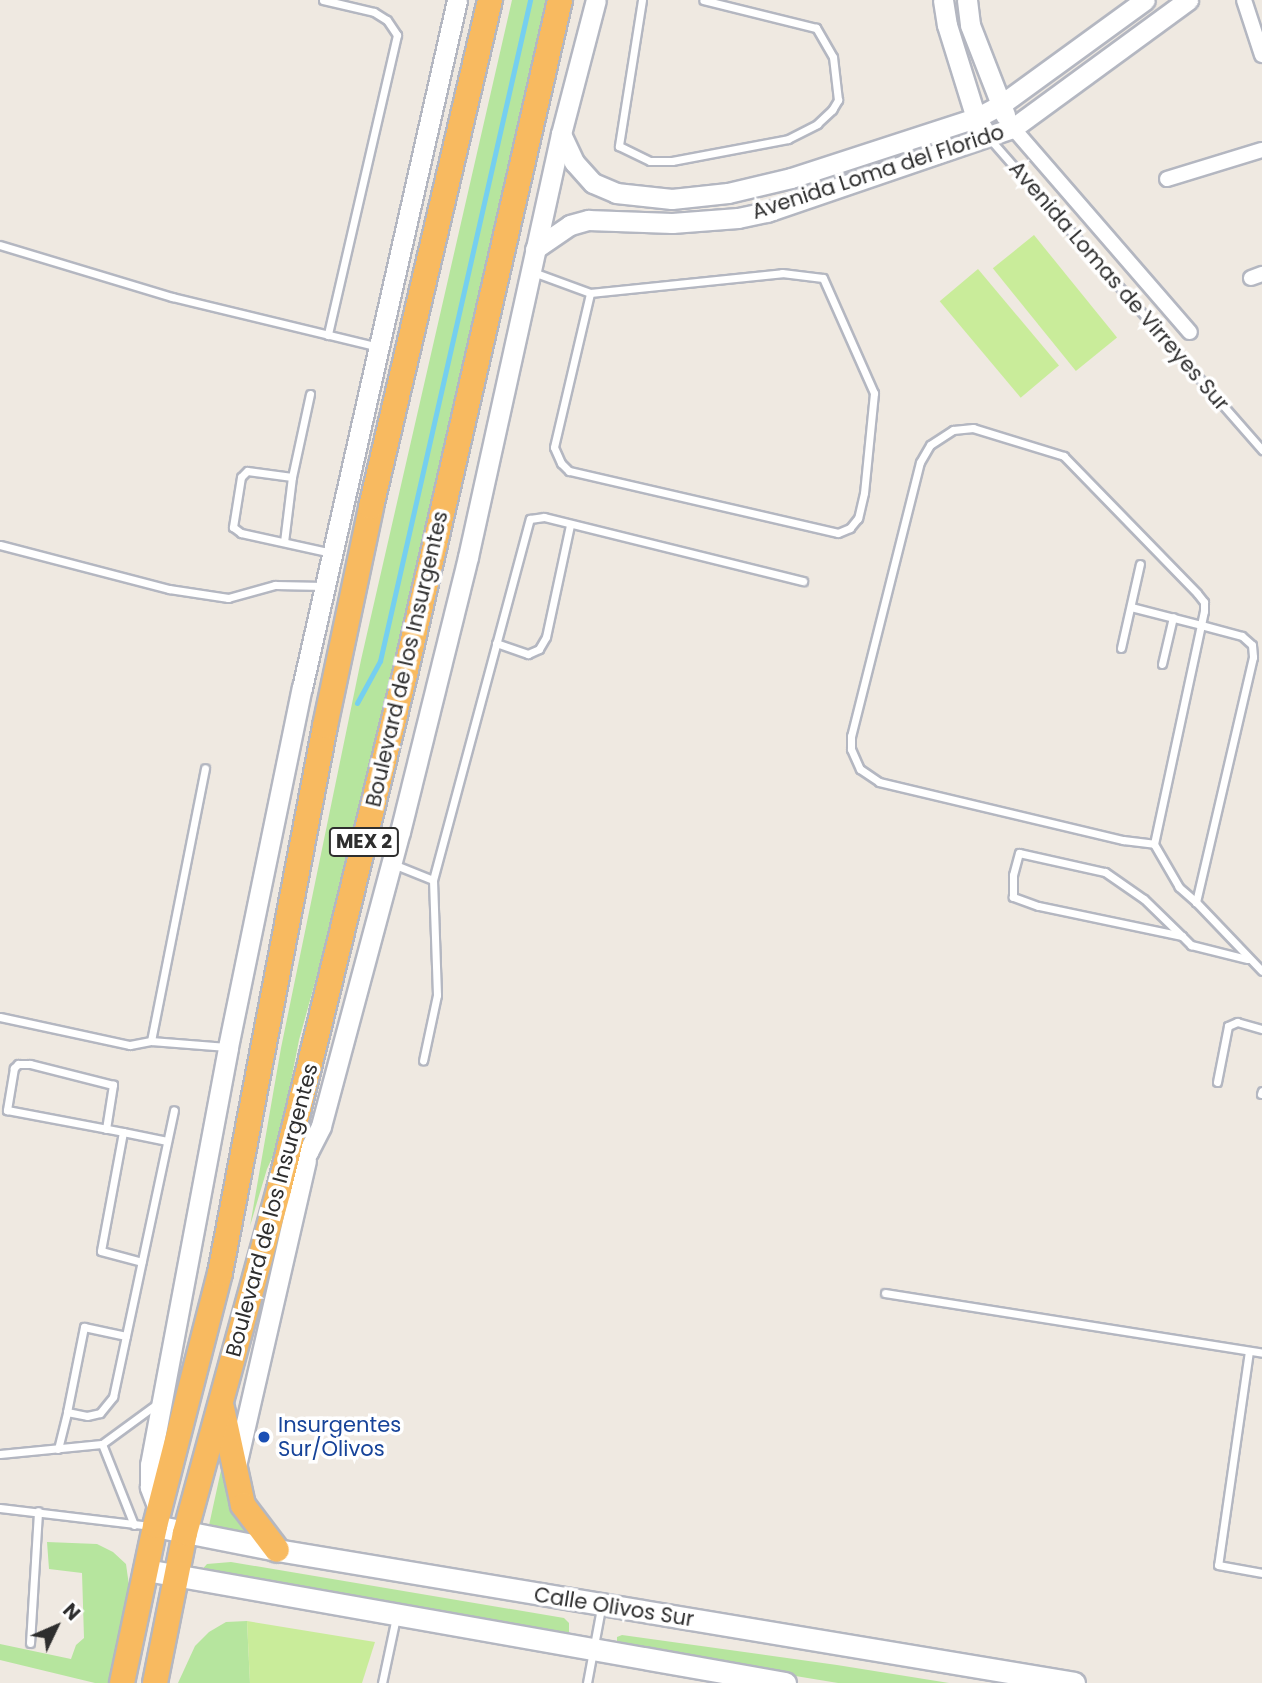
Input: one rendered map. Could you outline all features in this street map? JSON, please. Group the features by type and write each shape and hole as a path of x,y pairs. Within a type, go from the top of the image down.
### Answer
{"highway":[{"name":"Boulevard de los Insurgentes","path":"122,1683 146,1570 149,1521 220,1273 324,726 490,0"},
{"name":"Boulevard de los Insurgentes","path":"155,1683 185,1533 279,1190 410,653 560,0"},
{"path":"221,1402 234,1474 243,1505 277,1550"}],"main road":[{"name":"Calle Olivos Sur","path":"149,1521 185,1533 277,1550 1074,1683"},
{"path":"146,1570 785,1683"}],"street":[{"path":"149,1521 150,1465 228,1047 332,553 457,0"},
{"path":"234,1474 308,1153 329,1101 392,863 468,557 561,134 596,0"},
{"name":"Avenida Lomas de Virreyes Sur","path":"943,0 947,26 976,118 988,137"},
{"name":"Avenida Lomas de Virreyes Sur","path":"967,0 970,25 999,106 1013,128 1190,332"},
{"name":"Avenida Loma del Florido","path":"561,134 574,162 593,183 616,193 672,199 741,190 976,118 999,106 1144,0"},
{"name":"Avenida Loma del Florido","path":"535,249 570,225 588,220 672,223 738,218 767,212 1013,128 1188,0"},
{"path":"1244,0 1262,55"},
{"path":"1167,180 1262,149"},
{"path":"875,151 884,172"},
{"path":"279,1190 308,1153"}],"lane":[{"path":"323,0 374,12 387,20 397,35 328,335"},
{"path":"642,0 619,146 650,161 672,161 788,139 817,124 832,110 838,100 833,57 816,28 703,0"},
{"name":"Avenida Lomas de Virreyes Sur","path":"988,137 1262,450"},
{"path":"0,244 172,297 379,347"},
{"path":"530,271 590,293 782,273 823,278 874,393 864,493 858,518 850,527 838,533 569,471 561,463 554,447 590,293"},
{"path":"284,542 292,477 310,394"},
{"path":"1154,844 1123,840 879,782 860,769 854,759 852,736 925,452 930,445 962,427 1064,456 1204,602 1154,844 1179,887 1247,959 1262,971"},
{"path":"292,477 247,471 241,477 233,527 241,533 332,553"},
{"path":"423,1061 437,995 433,880 530,519 544,517 803,581"},
{"path":"496,643 528,654 539,649 546,637 570,525"},
{"path":"0,545 169,589 228,598 275,585 325,586"},
{"path":"1121,648 1140,564"},
{"path":"1131,607 1242,636 1252,645 1254,657 1196,902"},
{"path":"1162,664 1173,617"},
{"path":"151,1041 205,768"},
{"path":"1182,936 1038,906 1013,897 1013,875 1019,853 1105,872 1144,899 1182,936 1191,945 1247,959"},
{"path":"392,863 433,880"},
{"path":"0,1017 130,1045 151,1041 228,1047"},
{"path":"1217,1082 1228,1026 1237,1022 1262,1029"},
{"path":"106,1129 113,1085 30,1064 18,1064 13,1068 7,1110 167,1141"},
{"path":"67,1412 87,1416 100,1413 107,1408 113,1397 174,1110"},
{"path":"123,1132 101,1251 142,1262"},
{"path":"885,1293 1262,1353"},
{"path":"58,1449 84,1327 126,1336"},
{"path":"1249,1351 1218,1565 1262,1573"},
{"path":"0,1454 102,1444 162,1401"},
{"path":"102,1444 149,1521"},
{"path":"0,1508 149,1521"},
{"path":"30,1643 38,1511"},
{"path":"587,1683 602,1605"},
{"path":"382,1683 396,1616"}],"green space":[{"path":"512,0 552,0 463,389 331,925 299,1040 279,1143 267,1169 250,1226 281,1048 361,660"},
{"path":"1034,235 1117,338 1076,371 993,268"},
{"path":"978,269 1059,366 1021,398 940,301"},
{"path":"223,1461 230,1501 240,1522 252,1538 208,1530"},
{"path":"47,1542 97,1544 113,1552 126,1564 132,1607 118,1683 95,1683 0,1660 0,1644 71,1659 76,1645 84,1638 82,1573 49,1569"},
{"path":"231,1562 564,1618 569,1623 569,1635 199,1573 207,1564"},
{"path":"247,1621 250,1683 178,1683 195,1646 209,1632 226,1622"},
{"path":"247,1621 375,1642 362,1683 250,1683"},
{"path":"622,1635 949,1683 838,1683 650,1652 617,1643 617,1637"}],"waterway":[{"path":"357,703 380,661 530,0"}],"place":[{"name":"Insurgentes Sur/Olivos","path":"264,1437"}]}
